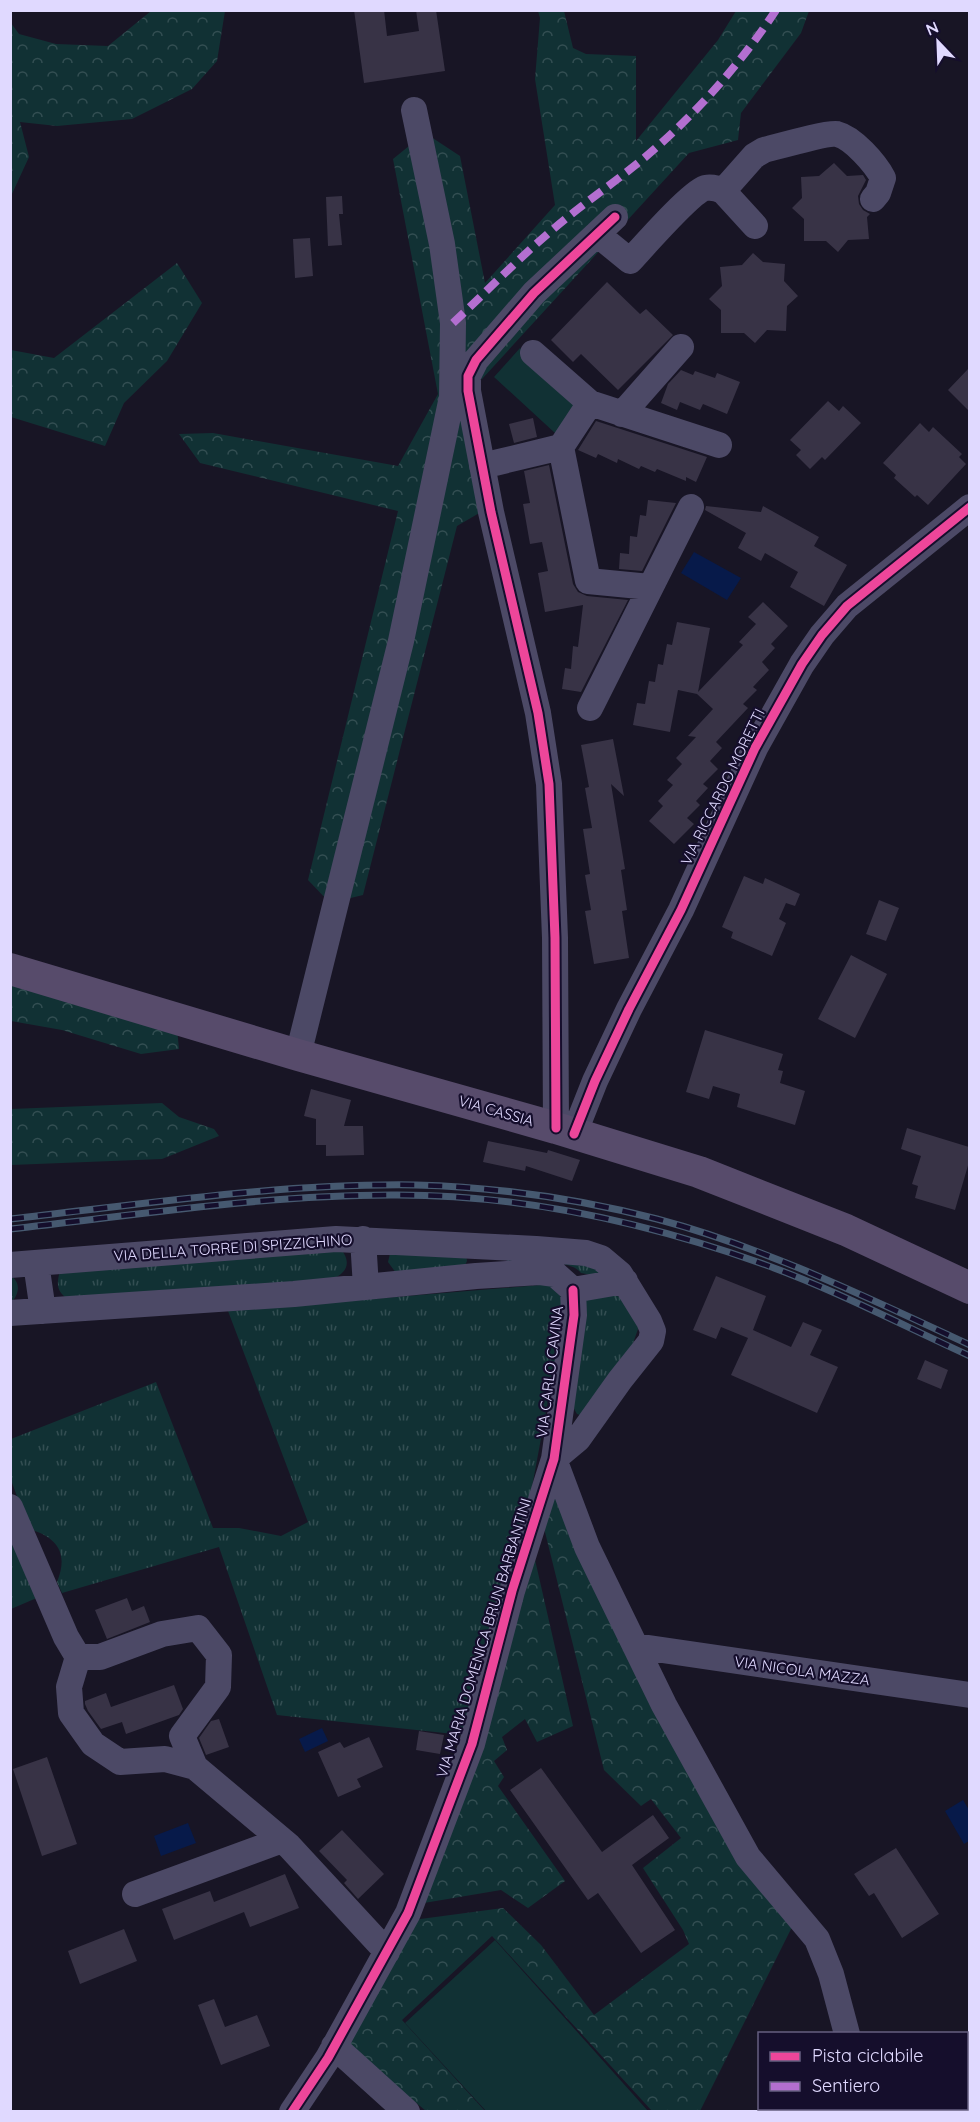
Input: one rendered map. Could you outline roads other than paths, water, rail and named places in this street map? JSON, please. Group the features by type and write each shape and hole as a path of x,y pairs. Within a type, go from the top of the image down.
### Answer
{"main road":[{"name":"VIA CASSIA","path":"10,969 689,1169 756,1193 846,1230 969,1288"}],"street":[{"path":"298,1055 401,641 452,397 452,311 442,243 414,110"},
{"path":"723,191 754,156 764,150 835,133 848,139 877,167 884,178 873,199"},
{"path":"597,234 630,261 675,214 703,189 716,188 723,191 755,226"},
{"path":"565,1131 549,784 538,713 491,512 468,391 468,376 476,360 534,292 615,217"},
{"path":"622,414 681,347"},
{"path":"533,353 590,403 720,445"},
{"path":"482,466 561,447 590,403"},
{"path":"561,447 588,581 650,587"},
{"path":"590,708 691,507"},
{"name":"VIA RICCARDO MORETTI","path":"565,1131 599,1072 681,910 755,748 802,664 822,634 847,606 969,507"},
{"path":"363,1239 366,1287"},
{"name":"VIA DELLA TORRE DI SPIZZICHINO","path":"10,1265 307,1240 363,1239 586,1253 612,1266 625,1281 653,1331 651,1341 578,1439 554,1459"},
{"path":"476,1276 480,1245"},
{"path":"36,1263 43,1311"},
{"path":"10,1313 294,1294 540,1272 555,1274 573,1290 625,1281"},
{"name":"VIA CARLO CAVINA","path":"554,1459 574,1315 573,1290"},
{"path":"554,1459 587,1547 664,1705 748,1857 817,1938 831,1974 846,2032"},
{"name":"VIA MARIA DOMENICA BRUN BARBANTINI","path":"292,2112 334,2046 408,1914 472,1744 512,1591 554,1459"},
{"path":"10,1507 66,1637 78,1657 69,1687 70,1713 93,1744 120,1762 165,1759 195,1767 282,1840 387,1952"},
{"path":"78,1657 100,1657 162,1634 198,1629 219,1655 218,1687 182,1736 195,1767"},
{"name":"VIA NICOLA MAZZA","path":"635,1646 969,1695"},
{"path":"135,1894 282,1840"},
{"path":"334,2046 407,2112"}],"water":[{"path":"694,552 741,578 727,600 681,573"},
{"path":"322,1728 328,1741 305,1752 299,1739"},
{"path":"963,1800 969,1810 969,1841 964,1844 945,1811"},
{"path":"188,1823 196,1843 161,1856 154,1836"}],"railway":[{"path":"10,1219 315,1187 446,1186 537,1195 657,1219 738,1244 816,1275 970,1345"},
{"path":"10,1229 296,1198 439,1196 534,1205 582,1213 675,1236 766,1265 843,1297 970,1356"}]}
